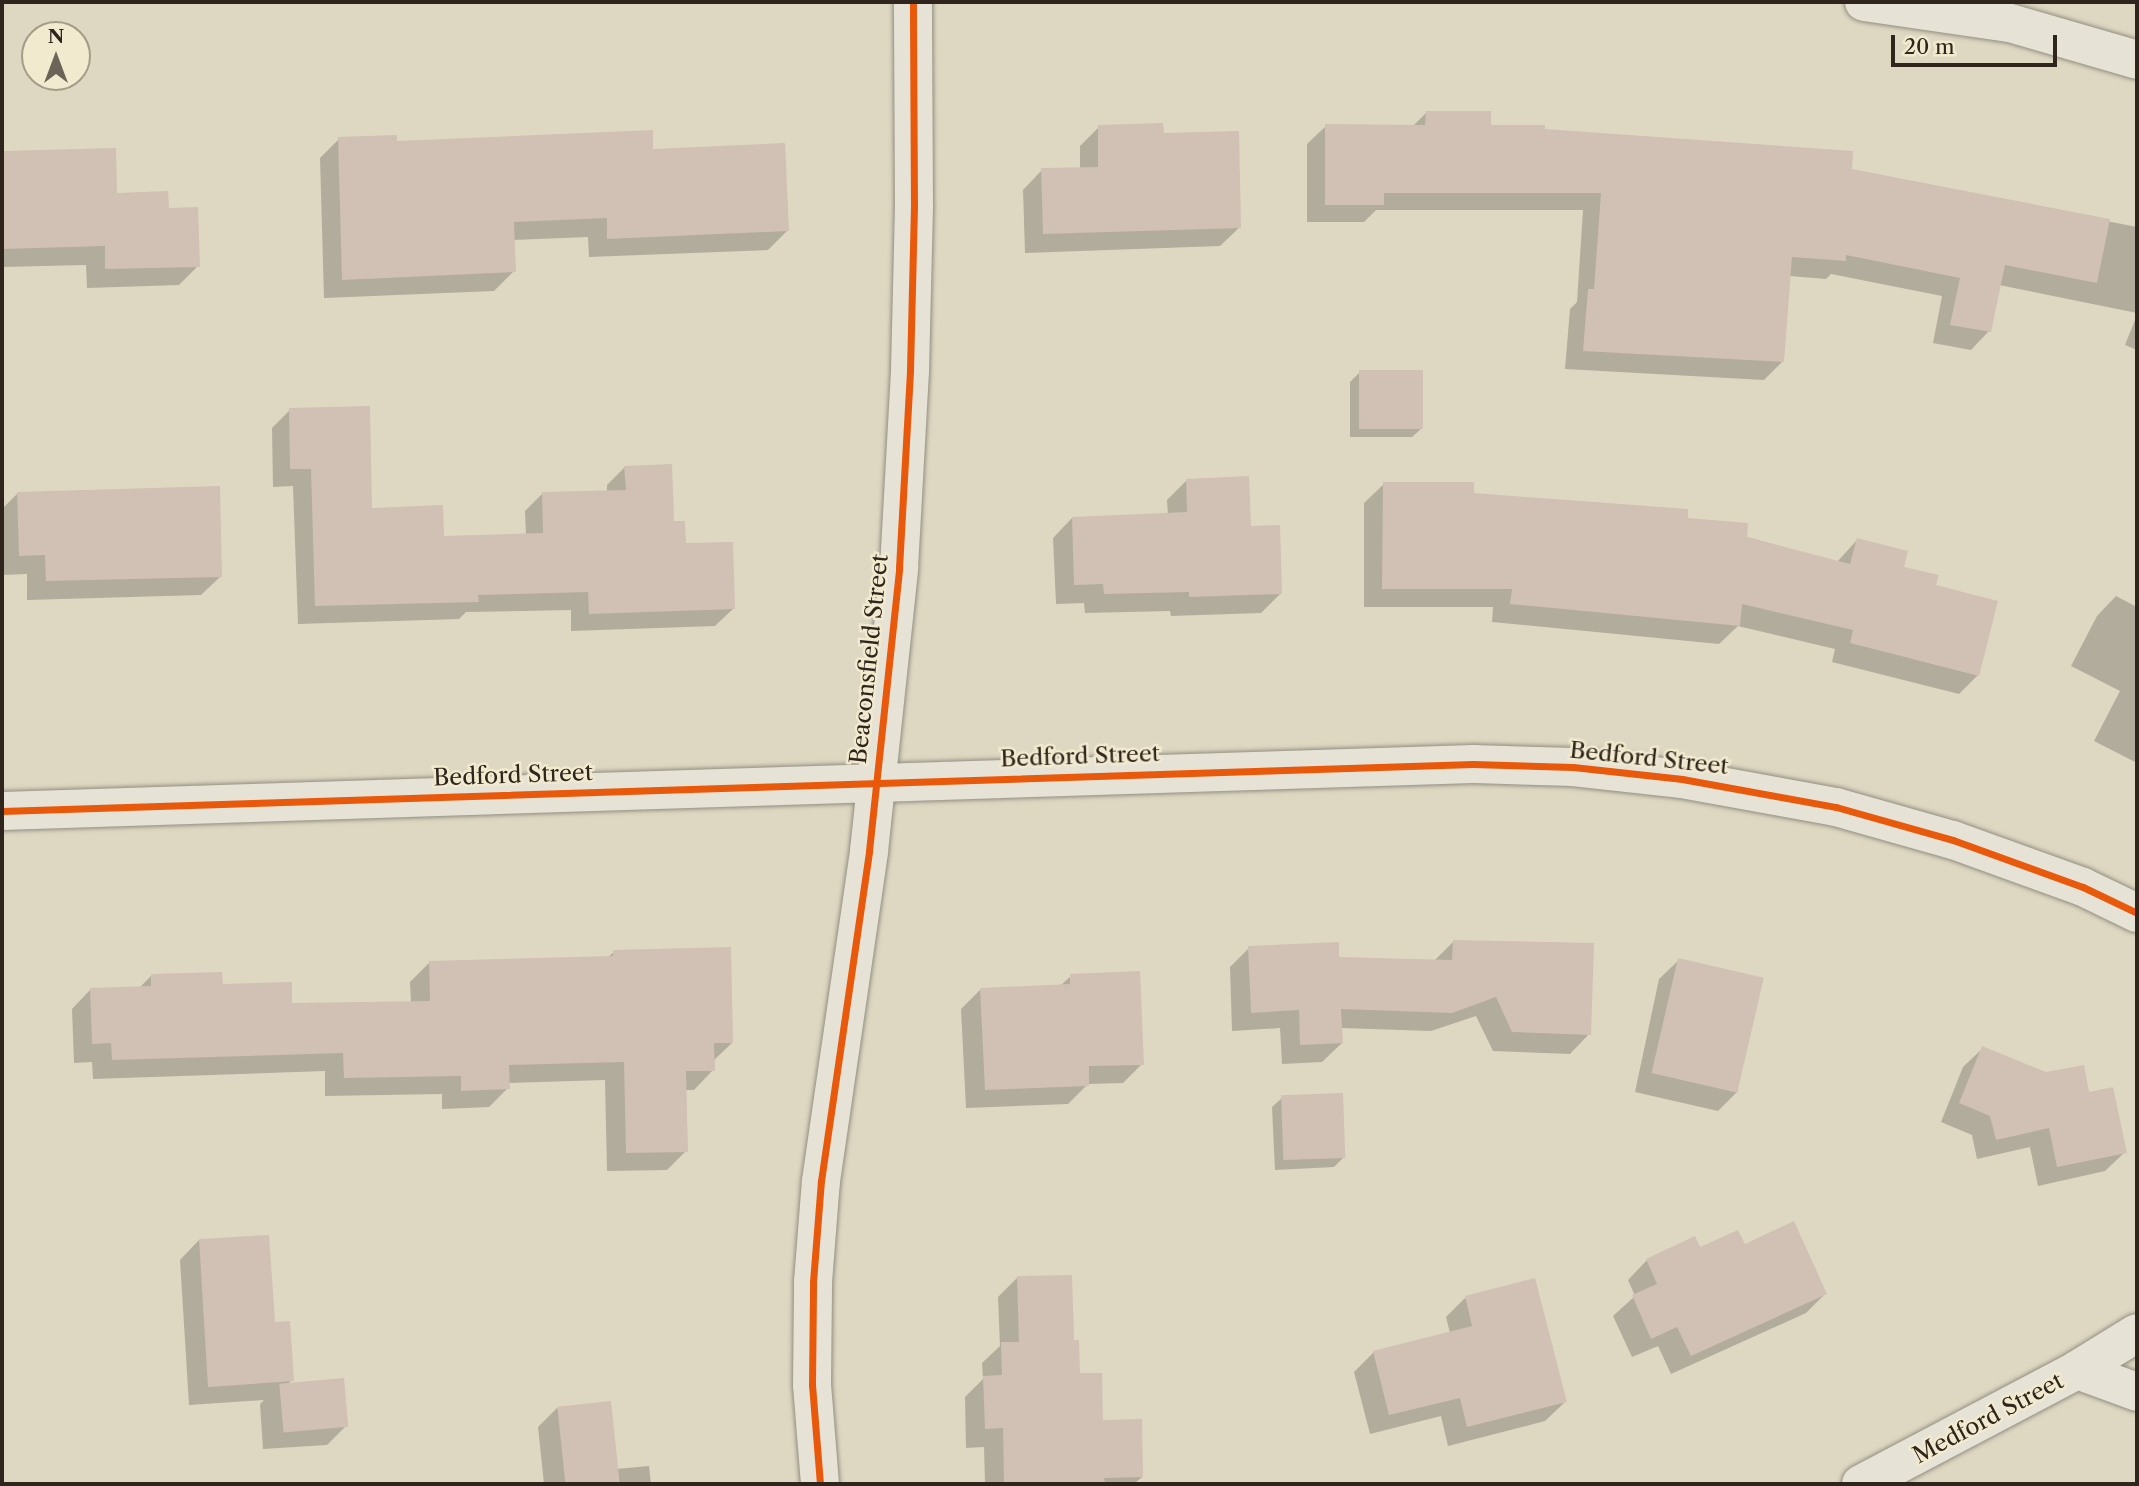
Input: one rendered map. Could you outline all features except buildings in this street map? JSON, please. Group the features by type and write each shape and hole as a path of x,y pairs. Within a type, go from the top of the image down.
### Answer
{"street":[{"name":"Beaconsfield Street","path":"820,1484 812,1385 813,1282 821,1181 876,781 899,568 910,370 914,207 913,2"},
{"path":"1864,2 2010,23 2137,60"},
{"name":"Bedford Street","path":"2,811 1474,764 1573,767 1682,779 1836,807 1954,840 2083,887 2137,913"},
{"name":"Medford Street","path":"1861,1484 2077,1370 2137,1333"},
{"name":"Medford Street","path":"2077,1370 2137,1392"}],"cycle path":[{"path":"820,1484 812,1385 813,1282 821,1181 869,851 899,568 910,370 914,207 913,2"},
{"path":"2,811 1473,764 1573,767 1682,779 1836,807 1953,840 2083,887 2137,913"}]}
